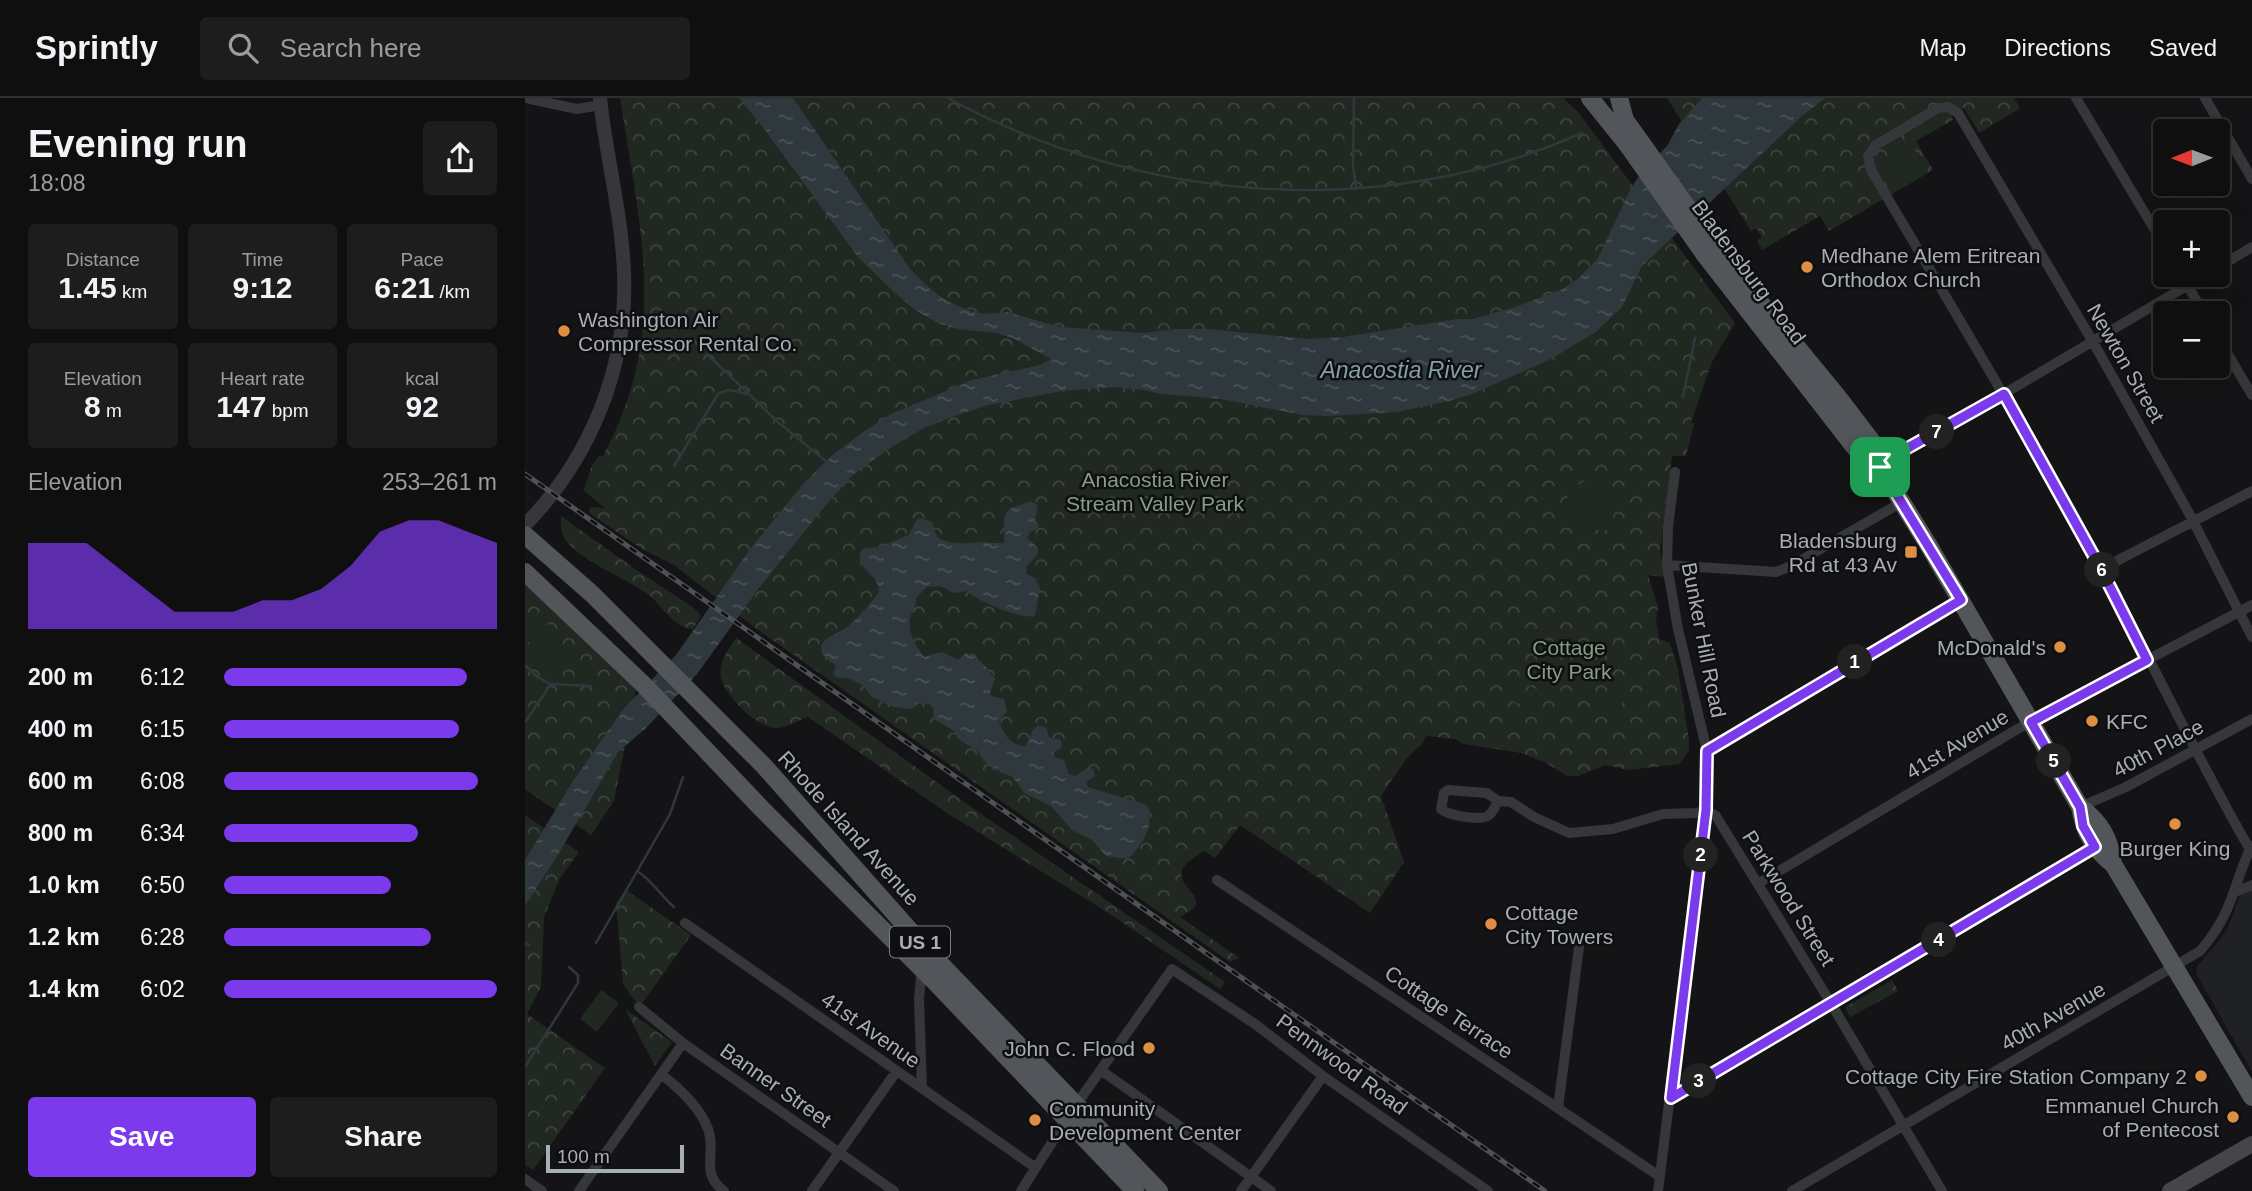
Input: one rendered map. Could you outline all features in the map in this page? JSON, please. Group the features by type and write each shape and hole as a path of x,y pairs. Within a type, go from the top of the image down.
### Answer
{"main road":[{"path":"1580,98 1603,114"},
{"name":"Bladensburg Road","path":"1590,98 1631,140 1699,234 1873,443 1880,467 1961,600 2080,807 2083,826 2095,847 2113,863 2252,1097"},
{"path":"1613,98 1625,120"},
{"name":"Bladensburg Road","path":"1619,98 1631,140"},
{"name":"Rhode Island Avenue","path":"525,535 591,594 764,766 925,960"},
{"name":"Rhode Island Avenue","path":"525,572 644,685 761,808 925,960 1072,1113 1159,1191"},
{"name":"Bladensburg Road","path":"2080,807 2097,820 2111,844 2113,863"},
{"name":"Rhode Island Avenue","path":"1072,1113 1135,1191"},
{"path":"2170,1191 2252,1144"}],"street":[{"path":"2076,98 2153,227"},
{"path":"2205,98 2252,179"},
{"path":"525,99 577,109 601,102 624,274 619,346 602,406 569,473 525,525"},
{"name":"Newton Street","path":"2004,394 1868,163 1868,156 1876,145 1938,108 1948,107 1958,113 2093,342 2193,521 2252,637"},
{"path":"2230,260 2252,247"},
{"path":"1880,467 1904,450 2093,342 2174,287"},
{"path":"2230,358 2252,395"},
{"path":"2004,394 2101,569 2194,749 2251,848"},
{"name":"Bunker Hill Road","path":"1658,1191 1706,810 1707,751 1678,629 1667,565 1668,527 1675,472"},
{"path":"2101,569 2252,491"},
{"path":"1667,565 1776,572 1902,502"},
{"path":"1707,751 1961,600"},
{"name":"41st Avenue","path":"1759,883 2031,722 2252,605"},
{"name":"40th Place","path":"2080,807 2126,787 2252,719"},
{"path":"1498,801 1490,815 1483,818 1446,814 1441,809 1444,793 1448,790 1487,793 1498,801 1511,802 1534,817 1569,833 1613,828 1663,814 1697,813 1706,810"},
{"name":"Parkwood Street","path":"1706,810 1716,816 1759,883 1942,1191"},
{"path":"1671,1098 2095,847"},
{"name":"40th Avenue","path":"1792,1191 2200,951 2217,932 2251,848"},
{"name":"Cottage Terrace","path":"1217,880 1659,1176"},
{"path":"2235,892 2252,885"},
{"name":"41st Avenue","path":"685,923 1037,1168"},
{"path":"1558,1108 1579,947"},
{"path":"922,1088 925,960"},
{"name":"Pennwood Road","path":"1102,1071 1172,969 1255,1024 1323,1076 1488,1191"},
{"name":"Banner Street","path":"639,1007 683,1043 894,1191"},
{"path":"579,1191 683,1043"},
{"path":"1021,1191 1102,1071 1271,1191"},
{"path":"812,1191 897,1072"},
{"path":"660,1074 686,1096 707,1126 711,1144 711,1177 724,1191"},
{"path":"1241,1191 1323,1076"},
{"path":"525,1179 542,1191"}],"shaded area":[{"path":"2252,886 2252,1072 2197,975 2196,968 2226,932 2241,893"}],"green space":[{"name":"Anacostia River Stream Valley Park","path":"620,98 1563,98 1578,112 1735,323 1712,362 1691,422 1694,424 1686,456 1672,456 1660,551 1665,577 1648,575 1658,607 1656,620 1659,639 1670,643 1678,669 1689,750 1680,764 1628,770 1605,765 1578,776 1568,776 1521,753 1464,744 1455,739 1426,736 1381,796 1404,862 1370,913 1240,825 1215,858 1204,851 1186,864 1182,877 1196,903 1193,909 1180,917 1239,958 1230,962 758,630 674,565 642,549 589,513 590,507 605,508 583,490 593,464 599,456 603,456 624,410 637,366 643,323 641,236"},
{"path":"1667,98 2014,98 2020,108 1979,133 1964,108 1951,116 1953,120 1916,141 1933,170 1829,231 1820,216 1762,250 1757,241 1762,237 1756,228 1751,231"},
{"path":"1910,143 1923,164 1891,183 1878,162"},
{"path":"1589,479 1609,483 1616,491 1612,527 1606,531 1584,528 1573,523 1568,517 1568,497 1577,486"},
{"path":"561,516 694,608 701,616 693,629 680,625 650,596 576,550 563,536"},
{"path":"525,583 636,689 614,801 591,835 525,789"},
{"path":"541,623 546,623 554,630 553,635 570,654 572,660 567,666 555,669 535,654 534,646 527,638"},
{"path":"736,638 974,809 1225,982 1220,989 1104,910 947,813 808,717 777,728 769,727 752,717 735,702 721,678 722,662"},
{"path":"1514,677 1528,685 1519,704 1504,696"},
{"path":"1617,679 1631,686 1616,716 1602,709"},
{"path":"1530,686 1545,694 1535,712 1521,705"},
{"path":"525,815 579,852 560,878 544,917 541,987 527,1014 605,1068 533,1170 525,1165"},
{"path":"626,890 691,935 641,1005 633,999 623,983 616,903"},
{"path":"1892,980 1898,991 1850,1017 1845,1007"},
{"path":"601,990 619,1003 597,1032 580,1019"},
{"path":"625,1009 672,1042 655,1066"}],"water":[{"name":"Anacostia River","path":"739,98 793,98 910,269 947,301 970,311 985,314 1007,312 1060,327 1143,333 1208,329 1307,339 1343,337 1473,319 1563,289 1580,277 1598,258 1631,188 1641,173 1667,146 1679,124 1702,98 1825,98 1802,116 1642,266 1622,307 1597,331 1553,358 1472,394 1397,412 1327,416 1302,415 1222,399 1144,390 1111,387 1062,391 989,405 957,415 924,428 893,446 854,474 830,500 759,588 697,674 646,728 618,752 525,906 525,860 573,781 624,708 676,655 751,548 805,482 835,453 891,414 972,380 1040,365 1051,359 1013,338 997,333 957,329 938,323 915,310 858,257"},
{"path":"1030,501 1038,505 1035,521 1039,525 1027,538 1038,548 1038,554 1026,567 1027,574 1035,578 1040,587 1035,616 1000,609 967,591 954,593 940,586 927,587 916,598 911,613 911,635 924,657 942,652 958,660 966,653 983,663 995,679 991,696 1004,699 1007,711 999,721 1005,735 1012,742 1026,746 1033,730 1038,726 1046,727 1049,737 1061,740 1062,747 1053,753 1055,757 1064,760 1069,774 1075,776 1088,768 1093,769 1095,776 1086,782 1088,787 1147,805 1149,827 1138,848 1128,859 1106,856 1091,839 1073,831 1051,806 1024,793 1013,777 984,761 977,750 934,719 933,708 929,704 919,703 911,709 894,707 872,697 864,686 849,678 836,677 833,673 836,666 822,654 823,642 853,622 879,592 875,579 860,562 860,553 864,548 880,547 909,535 920,518 932,522 937,537 948,542 1004,543 1006,513"}],"waterway":[{"path":"948,98 1022,133 1099,160 1180,179 1261,189 1343,189 1425,180 1505,162 1582,133"},
{"path":"1354,98 1353,165 1356,189"},
{"path":"1683,397 1695,338"},
{"path":"707,354 779,423 827,462"},
{"path":"674,466 718,394 728,390 748,394"},
{"path":"525,665 536,676 550,684"},
{"path":"525,722 551,684 591,686"},
{"path":"596,943 670,814 683,777"},
{"path":"637,871 674,907"},
{"path":"525,943 529,945"},
{"path":"525,1067 578,983 578,975 569,967"}],"railway":[{"path":"525,474 1545,1191"}],"place":[{"name":"Medhane Alem Eritrean Orthodox Church","path":"1807,267"},
{"name":"Washington Air Compressor Rental Co.","path":"564,331"},
{"name":"Bladensburg Rd at 43 Av","path":"1911,552"},
{"name":"McDonald's","path":"2060,647"},
{"name":"KFC","path":"2092,721"},
{"name":"Burger King","path":"2175,824"},
{"name":"Cottage City Towers","path":"1491,924"},
{"name":"John C. Flood","path":"1149,1048"},
{"name":"Cottage City Fire Station Company 2","path":"2201,1076"},
{"name":"Emmanuel Church of Pentecost","path":"2233,1117"},
{"name":"Community Development Center","path":"1035,1120"}],"route":[{"path":"2004,394 2008,401 2101,569 2147,660 2031,722 2080,807 2083,826 2095,847 1671,1098 1706,810 1707,751 1961,600 1880,467 1904,450 2004,394"}],"park label":[{"name":"Cottage City Park","path":"1569,659"}]}
